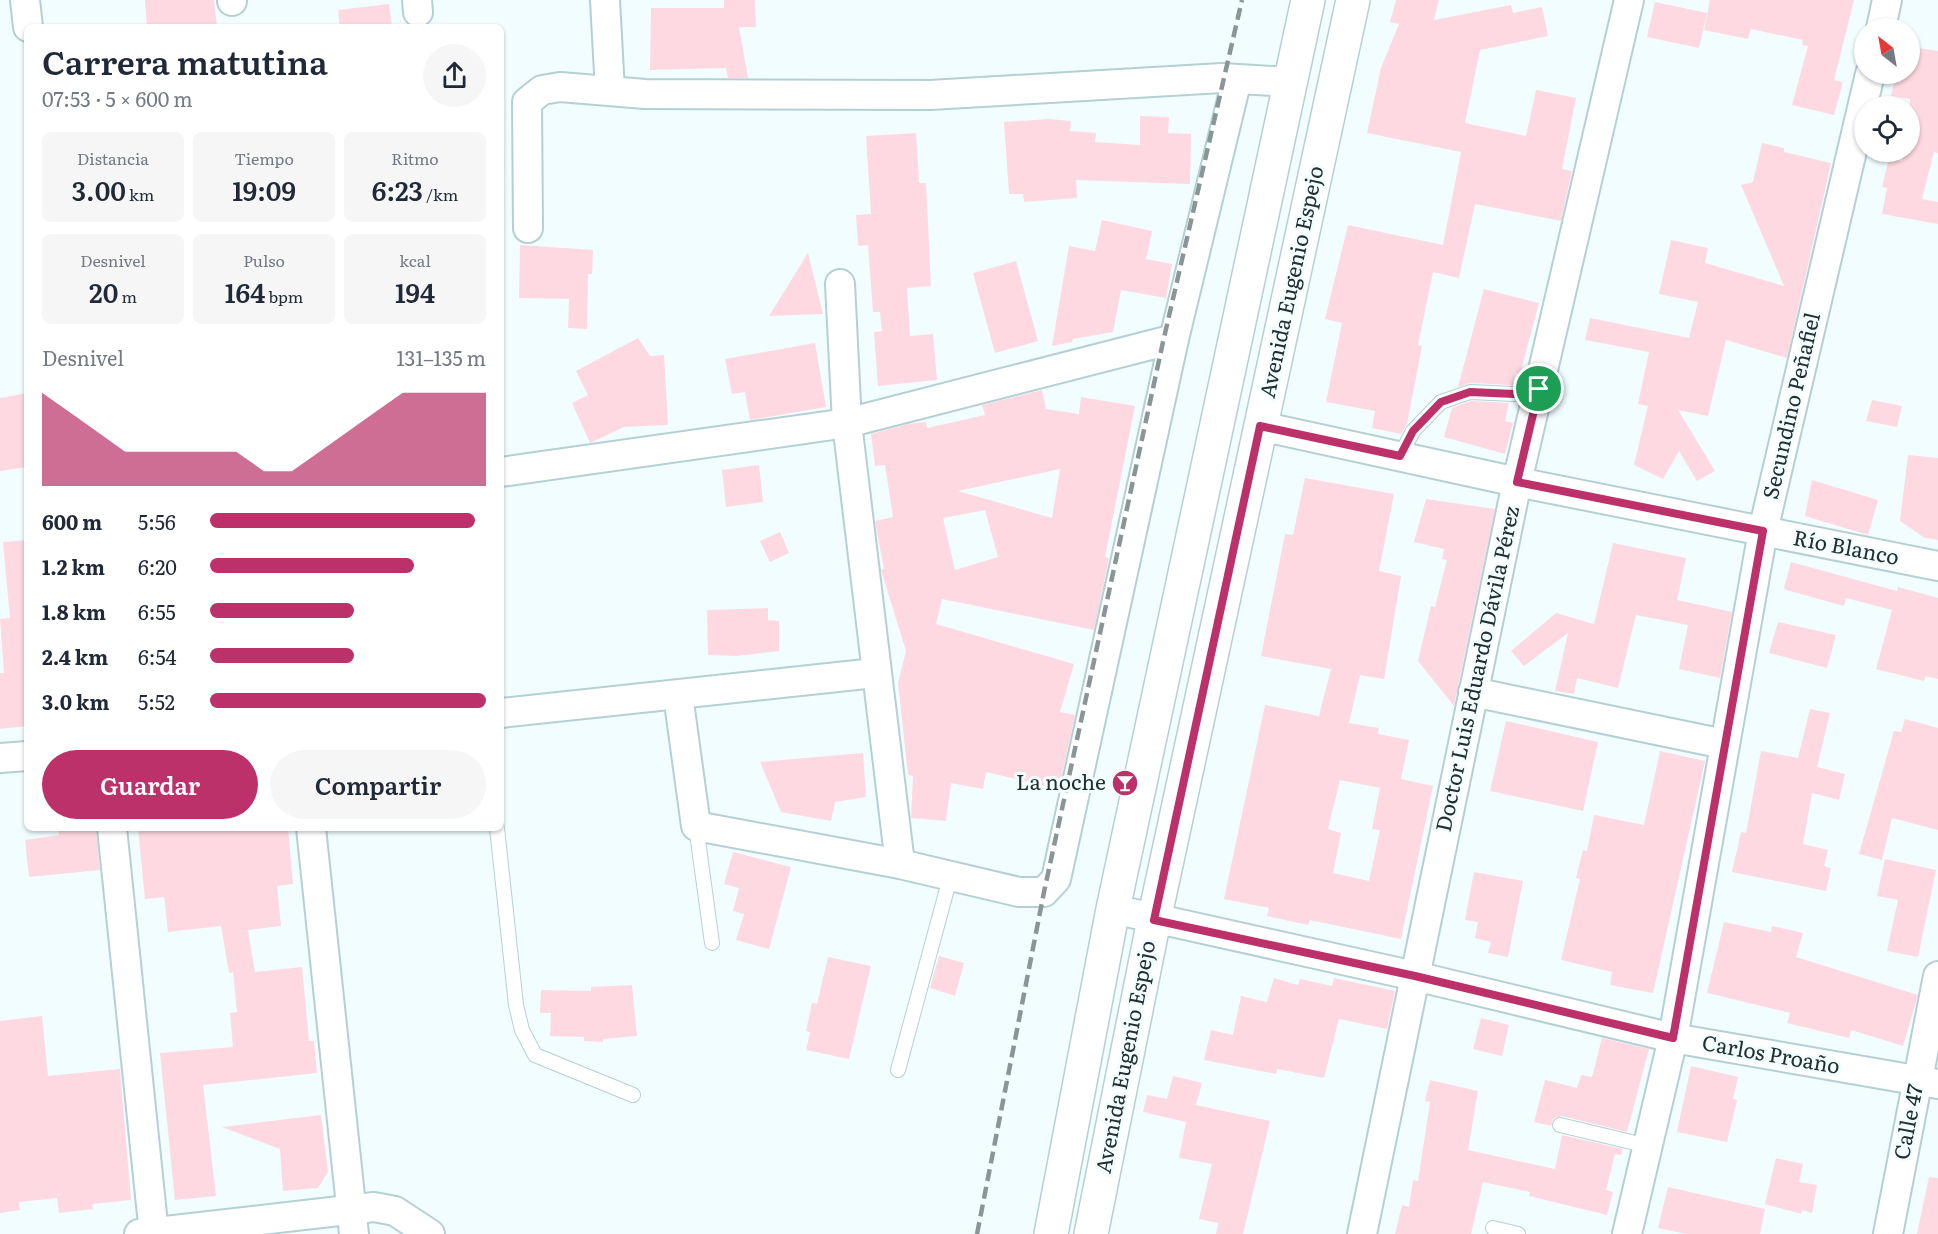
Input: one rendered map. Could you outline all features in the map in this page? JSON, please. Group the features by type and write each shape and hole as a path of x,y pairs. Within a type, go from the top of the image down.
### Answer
{"main road":[{"name":"Avenida Eugenio Espejo","path":"1051,1234 1113,909 1308,0"},
{"name":"Avenida Eugenio Espejo","path":"1091,1234 1154,920 1353,0"}],"street":[{"path":"25,0 28,24"},
{"path":"605,0 610,91"},
{"name":"Doctor Luis Eduardo Dávila Pérez","path":"1362,1234 1517,482 1629,0"},
{"path":"1883,18 1887,0"},
{"path":"678,695 696,826 900,864 950,878 1019,892 1044,892 1056,879 1174,339 1237,79"},
{"path":"528,228 527,102 542,90 560,87 656,94 930,95 1237,79 1290,82"},
{"name":"Secundino Peñafiel","path":"1627,1234 1673,1038 1763,531 1868,84"},
{"path":"840,284 847,423 875,673 900,864"},
{"path":"504,472 847,423 1174,339"},
{"name":"Río Blanco","path":"1260,426 1517,482 1938,566"},
{"path":"504,713 875,673"},
{"path":"1473,692 1724,744"},
{"path":"0,758 24,756"},
{"path":"112,831 148,1233 353,1221 374,1207 395,1211 430,1234"},
{"path":"311,831 353,1221"},
{"name":"Carlos Proaño","path":"1113,909 1154,920 1415,976 1673,1038 1928,1082"},
{"name":"Calle 47","path":"1888,1234 1928,1082 1938,976"}],"lane":[{"path":"1400,456 1413,431 1441,402 1470,392 1514,394 1539,389"},
{"path":"696,826 712,943"},
{"path":"497,831 516,1005 522,1030 535,1055 633,1095"},
{"path":"898,1070 950,878"},
{"path":"1560,1125 1648,1146"},
{"path":"1493,1228 1518,1234"}],"building":[{"path":"145,0 214,0 217,24 147,24"},
{"path":"724,0 755,0 756,27 739,27 748,78 728,78 726,68 650,70 651,8 724,8"},
{"path":"1396,0 1439,0 1434,20 1511,5 1513,13 1542,7 1548,36 1480,50 1465,123 1526,136 1536,90 1576,98 1562,169 1572,171 1561,221 1475,204 1459,278 1433,272 1418,345 1422,346 1407,424 1401,434 1372,428 1375,411 1326,402 1342,323 1325,319 1348,225 1443,245 1461,152 1367,133 1381,68 1399,24 1390,22"},
{"path":"1710,0 1854,0 1834,80 1843,82 1834,115 1792,105 1808,46 1802,45 1803,40 1751,29 1748,39 1704,30"},
{"path":"1655,2 1707,13 1699,48 1647,37"},
{"path":"389,4 392,24 340,24 338,10"},
{"path":"1920,48 1938,51 1938,153 1934,152 1922,199 1938,202 1938,224 1882,214 1887,188 1882,187 1888,162 1920,162 1920,96 1891,96 1894,84 1920,84"},
{"path":"1140,116 1169,117 1168,133 1191,134 1190,184 1076,180 1077,198 1024,202 1023,194 1009,194 1004,122 1049,119 1071,121 1070,131 1096,133 1095,142 1140,145"},
{"path":"916,133 919,183 926,183 931,286 907,288 910,336 933,334 937,380 878,386 874,332 882,331 880,312 873,312 868,245 858,246 856,215 871,214 866,136"},
{"path":"1762,143 1784,148 1784,152 1831,163 1787,358 1726,340 1708,416 1678,410 1715,471 1697,481 1679,451 1663,479 1634,465 1648,406 1638,404 1649,352 1585,340 1590,318 1689,338 1698,302 1659,294 1671,240 1708,248 1705,263 1784,286 1741,185 1753,182"},
{"path":"1102,220 1152,231 1146,259 1172,264 1166,298 1121,290 1113,332 1073,339 1072,342 1052,346 1069,246 1095,251"},
{"path":"520,245 593,250 592,274 588,274 587,329 568,328 569,299 519,298"},
{"path":"808,253 823,314 769,316"},
{"path":"1016,261 1038,341 995,353 973,273"},
{"path":"1484,289 1539,303 1520,374 1515,373 1513,385 1470,383 1458,387"},
{"path":"638,338 650,356 664,355 668,425 624,427 590,443 572,403 588,395 576,371"},
{"path":"815,343 826,407 750,420 745,392 732,394 725,359"},
{"path":"1042,390 1046,409 1079,414 1081,397 1135,406 1105,557 1109,558 1094,630 942,599 936,624 1074,664 1060,712 1075,715 1059,789 986,772 983,789 951,783 946,821 911,818 913,776 908,775 898,683 906,651 881,570 884,569 875,521 893,517 885,465 875,466 871,434 908,424 926,422 927,428 985,415 982,405","holes":["1060,469 1052,518 958,491","985,510 998,557 955,570 943,518"]},
{"path":"24,394 24,467 0,471 0,398"},
{"path":"1872,400 1902,406 1897,427 1866,421"},
{"path":"1471,401 1509,403 1505,421 1513,423 1505,454 1444,437 1452,408"},
{"path":"1908,455 1938,458 1938,540 1925,538 1900,521"},
{"path":"759,465 763,502 726,507 722,470"},
{"path":"1305,478 1394,494 1379,571 1401,576 1384,679 1360,675 1349,723 1379,728 1378,734 1409,740 1401,779 1433,786 1401,939 1310,920 1308,925 1267,916 1269,908 1224,899 1265,705 1319,716 1331,669 1261,656 1285,534 1293,535","holes":["1340,780 1380,788 1372,829 1380,830 1369,881 1333,873 1341,833 1328,829"]},
{"path":"1812,480 1878,500 1868,535 1805,516"},
{"path":"1426,499 1495,509 1454,706 1418,661 1431,606 1435,607 1447,560 1442,559 1444,549 1414,542"},
{"path":"780,532 789,553 770,562 760,541"},
{"path":"24,540 24,726 0,729 0,673 4,673 0,619 10,618 3,542"},
{"path":"1613,543 1686,558 1677,600 1732,612 1720,678 1679,669 1688,625 1636,615 1618,688 1577,678 1574,694 1555,691 1568,633 1524,666 1511,651 1556,613 1594,624"},
{"path":"1791,562 1897,591 1898,587 1938,598 1938,679 1925,676 1924,681 1876,669 1892,610 1846,598 1844,606 1786,590 1784,588"},
{"path":"768,608 768,620 779,621 779,651 737,656 708,655 707,610"},
{"path":"1778,622 1836,635 1827,668 1769,653"},
{"path":"1810,709 1830,713 1817,767 1845,774 1839,800 1812,793 1803,844 1828,850 1824,866 1831,868 1826,891 1732,872 1741,832 1746,833 1761,751 1798,758"},
{"path":"1905,719 1938,728 1938,830 1892,818 1882,860 1859,854 1894,731 1901,732"},
{"path":"1506,721 1598,742 1583,811 1490,791"},
{"path":"1660,751 1705,761 1653,993 1610,985 1612,972 1561,960 1580,879 1576,878 1583,850 1587,851 1594,815 1644,825"},
{"path":"863,753 866,797 835,802 831,821 781,812 760,762"},
{"path":"58,831 96,831 100,870 29,877 25,840 59,835"},
{"path":"138,831 288,831 293,884 277,886 281,926 248,930 255,972 302,967 309,1041 314,1041 317,1073 203,1085 216,1196 175,1200 160,1053 233,1047 230,1013 237,1012 233,972 229,973 221,926 168,932 164,897 145,899"},
{"path":"733,852 791,867 769,949 736,940 744,914 733,911 739,888 724,884"},
{"path":"1885,859 1936,870 1918,957 1887,951 1898,900 1877,896"},
{"path":"1474,872 1523,881 1508,957 1488,953 1491,942 1475,938 1478,922 1465,920"},
{"path":"1724,922 1771,932 1772,926 1803,933 1796,957 1918,995 1903,1046 1851,1030 1849,1038 1787,1023 1790,1013 1707,993"},
{"path":"939,956 964,963 955,996 930,988"},
{"path":"828,957 871,966 849,1059 806,1050 810,1032 806,1031 812,1003 817,1004"},
{"path":"1274,978 1298,985 1300,979 1332,986 1334,978 1395,991 1387,1029 1339,1019 1324,1078 1277,1069 1276,1074 1204,1060 1211,1030 1233,1035 1241,996 1267,1002"},
{"path":"632,985 637,1036 603,1039 603,1042 584,1041 584,1037 550,1036 551,1013 540,1013 541,990 591,991 591,987"},
{"path":"42,1016 48,1076 120,1069 131,1200 92,1204 93,1209 59,1213 57,1198 19,1202 20,1210 0,1213 0,1021"},
{"path":"1481,1018 1509,1025 1502,1056 1473,1049"},
{"path":"1602,1038 1649,1049 1627,1132 1562,1116 1554,1118 1551,1126 1534,1122 1545,1080 1577,1088 1581,1075 1592,1077"},
{"path":"1691,1066 1738,1077 1733,1099 1737,1100 1727,1142 1677,1132"},
{"path":"1173,1076 1202,1083 1196,1105 1270,1121 1243,1234 1216,1234 1218,1223 1199,1219 1212,1164 1179,1158 1186,1122 1143,1112 1147,1095 1167,1099"},
{"path":"1430,1080 1478,1091 1468,1150 1555,1169 1562,1135 1623,1149 1621,1155 1615,1154 1606,1190 1613,1192 1607,1215 1529,1196 1530,1192 1483,1182 1471,1234 1395,1234 1402,1205 1409,1207 1413,1180 1418,1181 1430,1102 1425,1101"},
{"path":"321,1115 328,1172 318,1188 283,1191 280,1149 222,1127"},
{"path":"1776,1158 1803,1164 1799,1182 1817,1185 1812,1213 1802,1210 1801,1214 1765,1204"},
{"path":"1929,1177 1938,1178 1938,1234 1917,1234"},
{"path":"1668,1187 1765,1209 1760,1234 1686,1234 1658,1228"}],"railway":[{"path":"977,1234 1044,892 1163,342 1242,0"}],"place":[{"name":"La noche","path":"1125,783"}],"route":[{"path":"1539,389 1517,482 1763,531 1673,1038 1415,976 1154,920 1260,426 1400,456 1413,431 1441,402 1470,392 1514,394 1539,389"}]}
